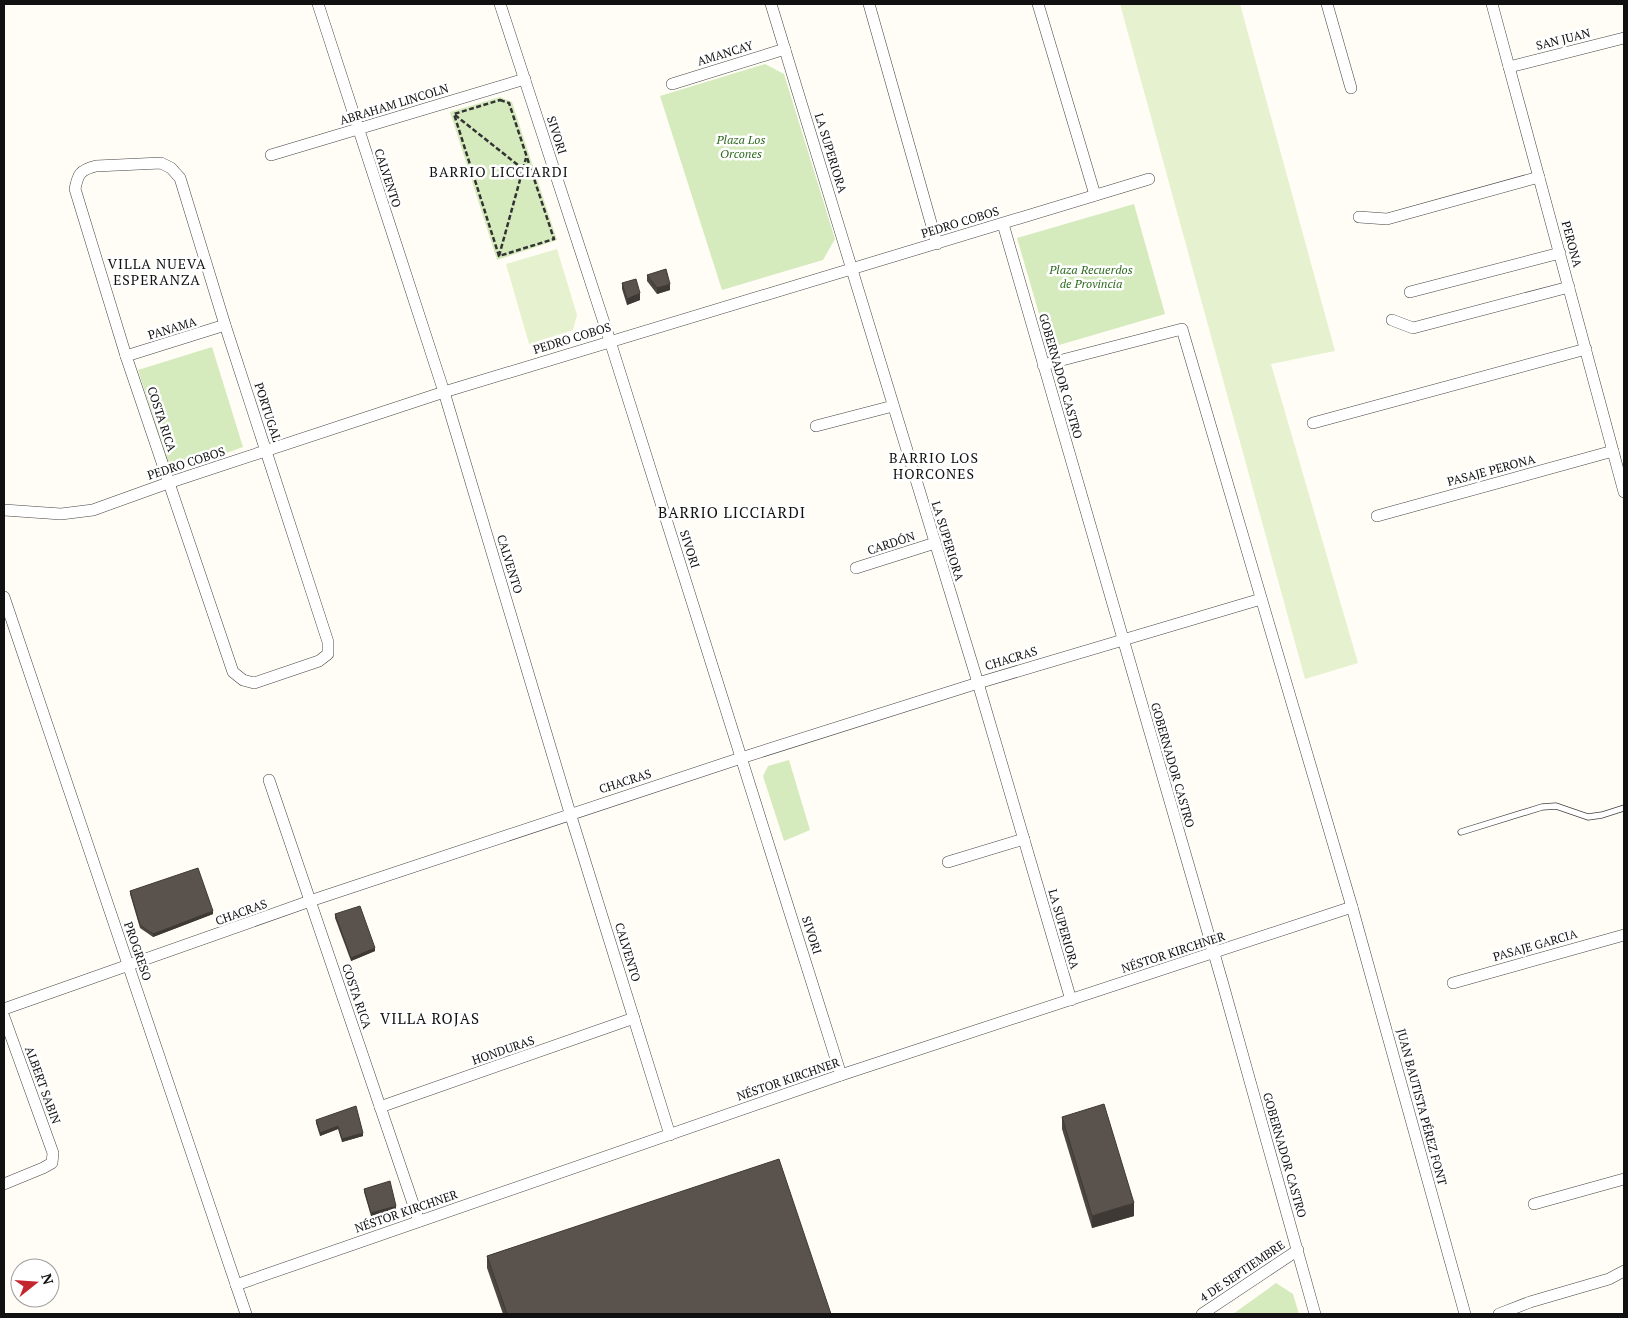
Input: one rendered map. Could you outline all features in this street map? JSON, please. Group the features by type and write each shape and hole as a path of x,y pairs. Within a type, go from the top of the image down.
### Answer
{"street":[{"name":"CALVENTO","path":"318,4 444,392 570,814 670,1135"},
{"name":"SIVORI","path":"500,4 610,341 842,1075"},
{"name":"LA SUPERIORA","path":"771,4 978,683 1071,1000"},
{"path":"869,4 937,244"},
{"path":"1038,4 1095,195"},
{"path":"1327,4 1351,88"},
{"name":"PERONA","path":"1492,4 1624,492"},
{"name":"SAN JUAN","path":"1509,67 1624,38"},
{"name":"AMANCAY","path":"672,84 785,49"},
{"name":"ABRAHAM LINCOLN","path":"271,155 524,79"},
{"name":"COSTA RICA","path":"180,178 170,168 161,164 96,166 86,169 77,176 75,189 126,356 232,672 243,680"},
{"path":"1359,217 1387,219 1539,177"},
{"name":"PORTUGAL","path":"180,178 225,325 328,642 328,654 320,662 254,683 243,680"},
{"name":"PEDRO COBOS","path":"4,510 60,514 93,510 168,483 444,392 1149,179"},
{"name":"GOBERNADOR CASTRO","path":"1003,224 1214,953 1316,1314"},
{"path":"1410,292 1560,254"},
{"path":"1392,320 1412,328 1569,287"},
{"name":"PANAMA","path":"126,356 225,325"},
{"name":"JUAN BAUTISTA PÉREZ FONT","path":"1043,365 1182,329 1352,907 1465,1314"},
{"path":"1313,423 1586,349"},
{"path":"816,426 893,406"},
{"name":"PASAJE PERONA","path":"1376,516 1613,451"},
{"name":"CARDÓN","path":"856,568 935,543"},
{"name":"PROGRESO","path":"4,597 246,1314"},
{"name":"CHACRAS","path":"4,1010 310,902 741,758 978,683 1261,599"},
{"name":"COSTA RICA","path":"269,780 419,1221"},
{"path":"948,862 1024,839"},
{"name":"NÉSTOR KIRCHNER","path":"236,1286 842,1075 1352,907"},
{"name":"PASAJE GARCIA","path":"1453,983 1624,935"},
{"name":"ALBERT SABIN","path":"4,1018 53,1154 52,1163 4,1184"},
{"name":"HONDURAS","path":"380,1107 634,1018"},
{"path":"1534,1204 1624,1179"},
{"name":"4 DE SEPTIEMBRE","path":"1202,1314 1298,1250"},
{"path":"1499,1314 1530,1302 1609,1279 1624,1272"}],"lane":[{"path":"1461,832 1542,807 1556,806 1588,817 1624,808"}],"path":[{"path":"454,114 500,100 509,103 554,239 499,256"},
{"path":"454,114 534,177"},
{"path":"454,114 499,256"},
{"path":"499,256 526,156"}],"green space":[{"path":"1120,4 1240,4 1335,351 1271,364 1358,663 1305,679"},
{"name":"Plaza Los Orcones","path":"765,64 784,74 835,239 823,260 722,290 660,96"},
{"path":"500,97 512,102 557,240 497,260 450,112"},
{"name":"Plaza Recuerdos de Provincia","path":"1134,204 1165,314 1049,348 1017,238"},
{"path":"557,249 577,315 573,330 529,344 506,264"},
{"path":"212,347 243,447 171,473 138,370"},
{"path":"789,760 810,830 784,841 763,776 768,766"},
{"path":"1276,1283 1293,1294 1299,1314 1233,1314"}],"building":[{"path":"666,269 670,284 657,288 647,275"},
{"path":"636,279 640,293 627,299 622,283"},
{"path":"198,868 213,911 153,934 140,925 130,891"},
{"path":"360,906 375,948 351,958 335,914"},
{"path":"1104,1104 1134,1203 1092,1216 1062,1117"},
{"path":"356,1106 363,1133 342,1139 338,1126 320,1133 316,1120"},
{"path":"779,1159 831,1314 507,1314 487,1256"},
{"path":"390,1181 396,1206 371,1213 364,1189"}],"district":[{"name":"BARRIO LICCIARDI","path":"499,171"},
{"name":"VILLA NUEVA ESPERANZA","path":"157,272"},
{"name":"BARRIO LOS HORCONES","path":"934,466"},
{"name":"BARRIO LICCIARDI","path":"732,512"},
{"name":"VILLA ROJAS","path":"430,1018"}]}
